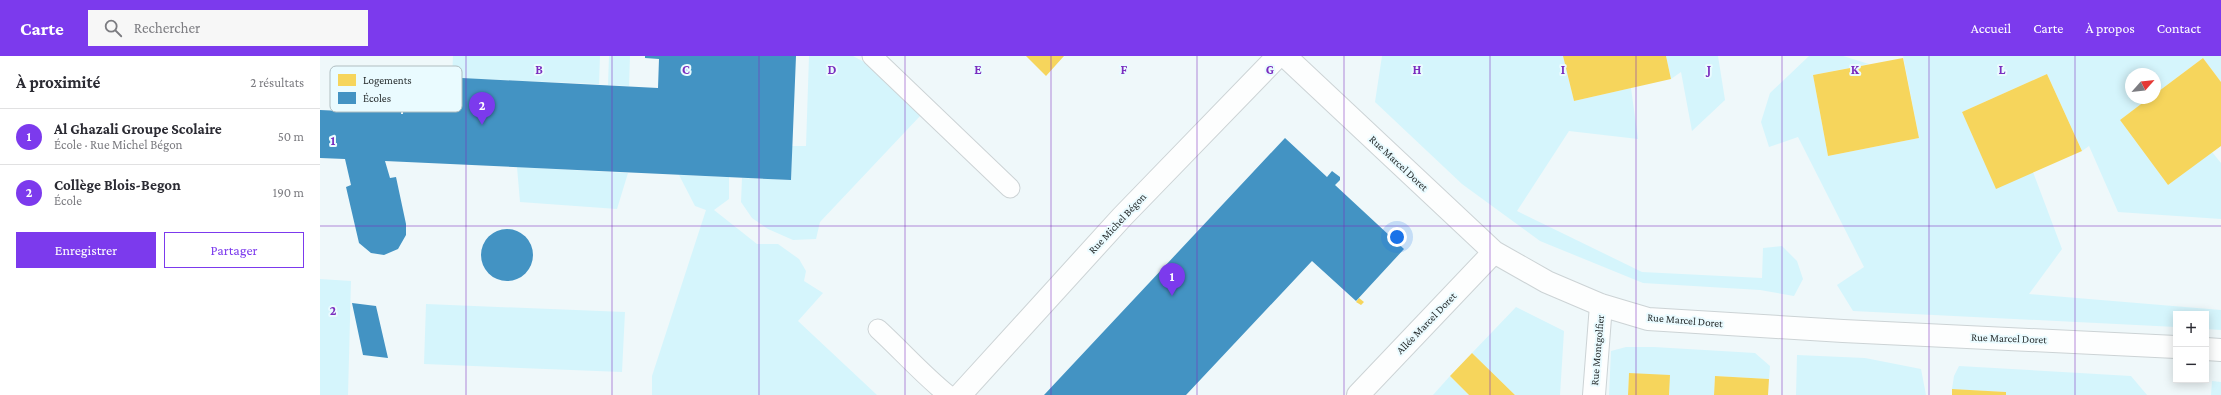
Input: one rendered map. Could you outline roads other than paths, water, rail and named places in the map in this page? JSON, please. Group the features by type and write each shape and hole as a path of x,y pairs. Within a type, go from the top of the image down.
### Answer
{"street":[{"name":"Rue Michel Bégon","path":"960,395 1122,217 1278,56"},
{"name":"Rue Marcel Doret","path":"1286,56 1494,252 1547,282 1601,305 1655,319 1843,331 2173,347"},
{"name":"Allée Marcel Doret","path":"1358,395 1494,252"},
{"name":"Rue Montgolfier","path":"1594,395 1601,305"},
{"path":"2209,349 2221,350"}],"lane":[{"path":"872,56 1010,188"},
{"path":"878,329 919,367 930,380 948,395"}],"place":[{"name":"Collège Blois-Begon","path":"482,125"},
{"name":"Al Ghazali Groupe Scolaire","path":"1172,296"}]}
